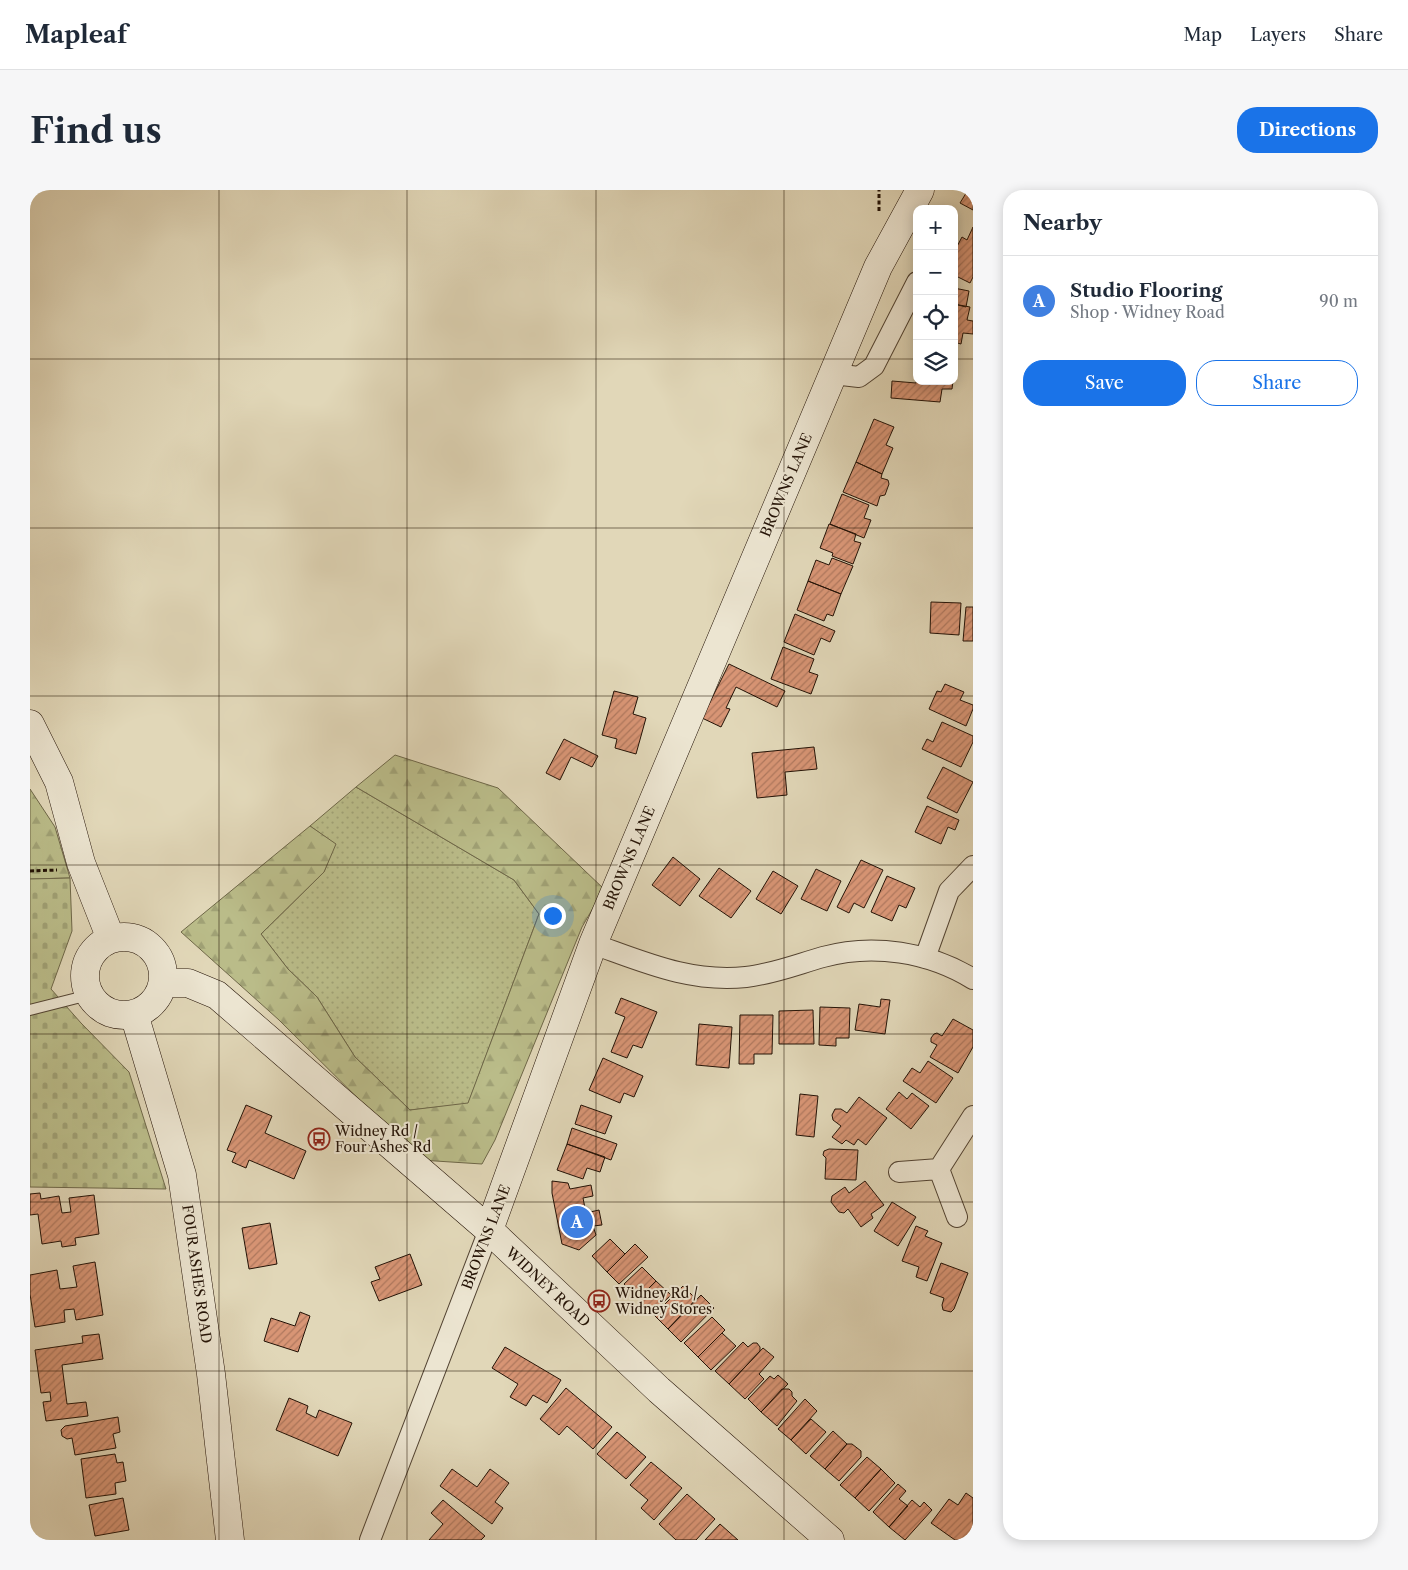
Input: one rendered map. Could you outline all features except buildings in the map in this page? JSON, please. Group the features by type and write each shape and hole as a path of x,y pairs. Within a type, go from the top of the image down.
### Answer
{"street":[{"name":"BROWNS LANE","path":"370,1540 489,1230 593,944 878,267 920,190"},
{"path":"832,374 859,377 874,366 913,290"},
{"path":"30,724 59,782 81,863 111,939"},
{"path":"925,958 948,891 973,866"},
{"path":"130,937 144,942 151,947 159,958 163,971 163,983 154,1001 145,1010 122,1016 109,1013 98,1006 89,995 85,985 85,970 90,957 97,948 111,939 130,937"},
{"path":"593,944 666,970 703,977 747,977 826,956 868,950 897,952 925,958 957,969 973,979"},
{"name":"WIDNEY ROAD","path":"163,983 188,983 217,995 489,1230 659,1390 826,1539"},
{"name":"FOUR ASHES ROAD","path":"134,1014 182,1175 211,1374 230,1540"},
{"path":"939,1170 973,1116"},
{"path":"899,1172 939,1170"},
{"path":"939,1170 957,1217"}],"lane":[{"path":"30,1010 89,995"}],"green space":[{"path":"395,755 498,788 604,889 582,927 495,1140 482,1164 420,1160 279,1020 181,932 310,826 336,844 324,872 261,934 288,969 317,997 355,1057 410,1110 468,1103 539,914 514,880 356,787"},
{"path":"356,787 514,880 539,914 468,1104 410,1110 355,1057 317,997 288,969 261,934 324,872 335,844 310,826"},
{"path":"30,789 55,827 70,878 30,879"},
{"path":"70,878 72,931 51,989 129,1072 166,1189 30,1187 30,879"}],"place":[{"name":"Widney Rd / Four Ashes Rd","path":"319,1139"},
{"name":"Studio Flooring","path":"577,1222"},
{"name":"Widney Rd / Widney Stores","path":"599,1301"}]}
